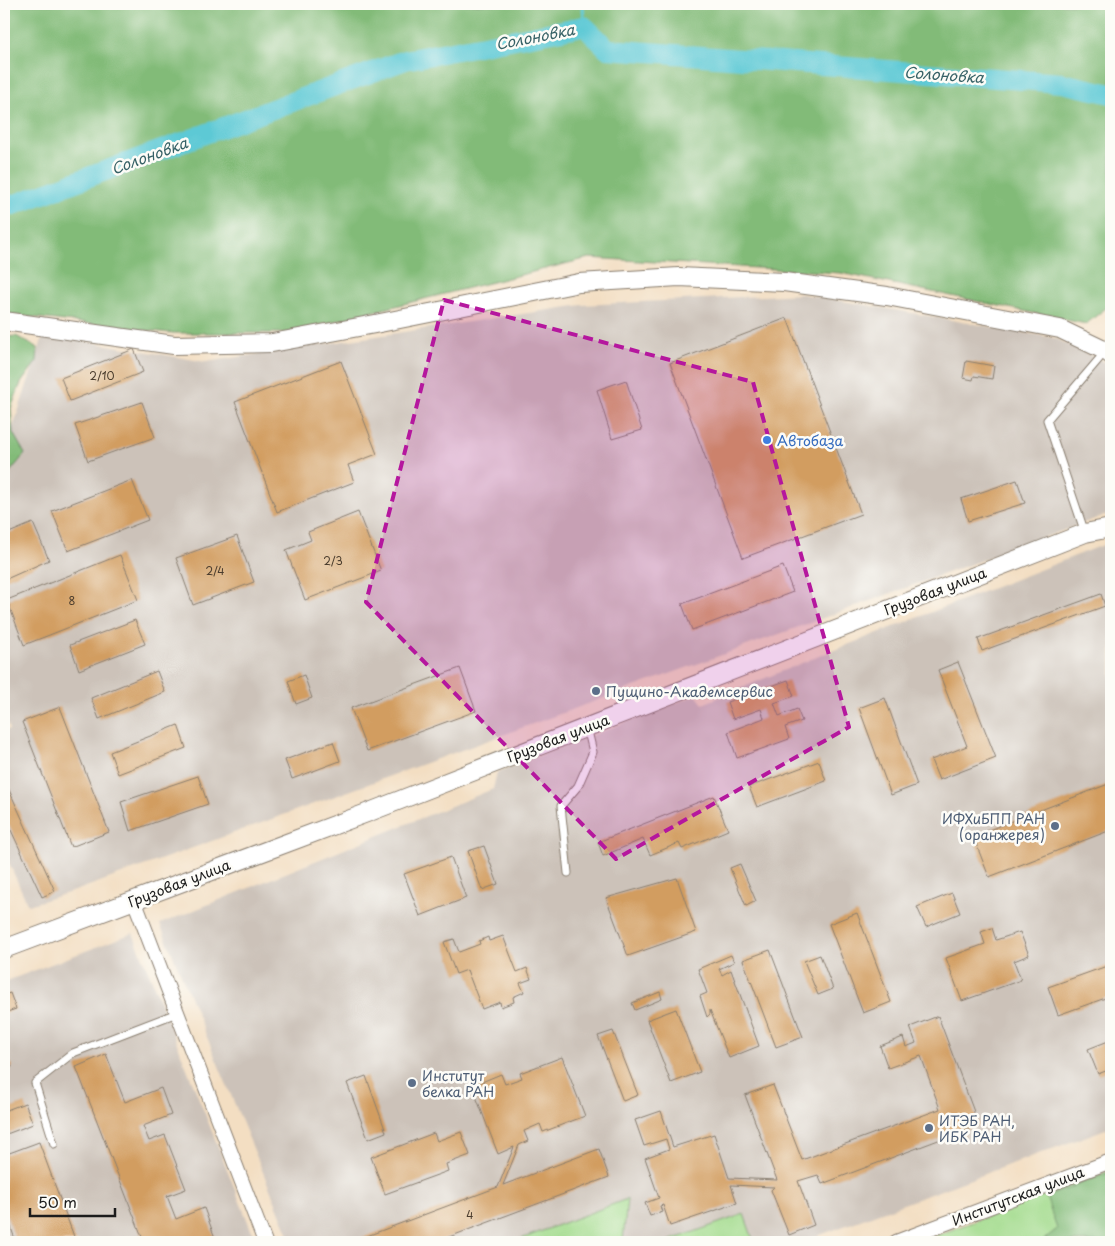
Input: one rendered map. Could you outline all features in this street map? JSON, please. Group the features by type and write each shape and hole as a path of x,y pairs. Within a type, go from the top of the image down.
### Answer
{"street":[{"path":"4,321 174,344 272,343 579,283 679,277 784,282 887,296 1060,329 1108,353"},
{"name":"Грузовая улица","path":"4,949 381,807 1085,533 1111,528"},
{"path":"134,900 265,1242"},
{"name":"Институтская улица","path":"896,1242 1111,1161"}],"lane":[{"path":"1085,533 1047,420 1108,353"},
{"path":"568,873 561,806 578,786 593,752 587,727"},
{"path":"54,1144 35,1083 73,1053 177,1013"}],"highlighted area":[{"path":"444,300 753,382 849,727 616,859 366,602"}],"shaded area":[{"path":"802,294 1055,338 1108,364 1111,367 1111,513 75,891 28,905 4,852 4,731 10,729 4,715 4,454 44,334 206,362 582,305"},
{"path":"1111,542 1111,1127 801,1242 292,1242 160,924 493,789 497,772 696,695 703,704 809,660"},
{"path":"133,933 256,1242 4,1242 4,982"}],"green space":[{"path":"4,4 1111,4 1111,304 1086,324 841,273 589,258 287,333 170,333 4,314"},
{"path":"16,336 38,348 37,361 21,383 11,408 13,433 25,454 4,477 4,337"},
{"path":"1111,1170 1111,1242 919,1242"},
{"path":"1111,1172 1111,1242 1041,1242 1057,1229 1046,1197"},
{"path":"627,1199 623,1242 513,1242"},
{"path":"744,1214 754,1242 666,1242"}],"building":[{"path":"787,318 861,514 743,558 670,363"},
{"path":"134,349 143,372 70,401 61,378"},
{"path":"341,361 377,454 348,465 354,482 277,512 235,402"},
{"path":"966,361 994,366 992,379 974,376 973,380 963,378"},
{"path":"626,380 642,430 612,439 597,390"},
{"path":"142,402 155,437 88,461 75,425"},
{"path":"132,480 148,520 68,551 52,511"},
{"path":"1017,480 1025,503 968,521 961,499"},
{"path":"358,512 381,571 305,600 286,550 311,540 308,532"},
{"path":"33,523 49,560 4,580 4,535"},
{"path":"237,536 254,582 193,605 176,558"},
{"path":"120,555 138,600 24,645 7,600"},
{"path":"783,566 793,592 692,630 682,604"},
{"path":"1101,594 1105,606 982,651 978,639"},
{"path":"135,620 145,644 79,670 70,645"},
{"path":"958,662 996,758 939,780 931,760 967,746 938,670"},
{"path":"460,668 476,711 367,751 351,708"},
{"path":"157,671 165,692 99,719 91,698"},
{"path":"304,675 312,698 296,704 288,681"},
{"path":"788,680 794,696 774,703 779,716 797,709 802,721 785,727 789,739 737,758 728,732 764,718 761,709 733,719 727,702"},
{"path":"885,698 917,785 891,795 859,708"},
{"path":"60,707 109,832 71,847 22,722"},
{"path":"178,725 186,748 118,774 110,752"},
{"path":"333,742 340,761 292,779 285,760"},
{"path":"819,761 826,781 757,807 749,787"},
{"path":"198,776 208,804 130,831 121,802"},
{"path":"4,779 55,891 42,897 4,815"},
{"name":"ИФХиБПП РАН (оранжерея)","path":"1111,783 1111,830 989,877 973,836"},
{"path":"714,796 728,830 682,849 679,843 650,855 643,839 603,856 598,842"},
{"path":"484,846 498,884 482,890 468,851"},
{"path":"451,857 466,898 420,916 404,874"},
{"path":"740,864 756,901 746,906 730,868"},
{"path":"677,878 696,932 628,956 606,898"},
{"path":"952,893 960,913 926,927 917,907"},
{"path":"857,913 891,1002 863,1013 829,924"},
{"path":"992,928 996,940 1020,932 1029,955 1014,961 1021,980 962,1001 946,958 985,944 981,932"},
{"path":"503,936 517,972 527,968 531,979 520,983 524,992 513,997 514,1002 501,1007 500,1002 482,1009 467,970 456,974 444,942 454,939 459,952 480,944 479,941 488,937 489,941"},
{"path":"770,950 803,1037 776,1047 743,960"},
{"path":"731,955 734,962 719,969 722,975 731,970 759,1046 729,1058 710,1010 710,1014 707,1017 700,996 707,993 698,969"},
{"path":"820,955 833,989 818,995 804,961"},
{"path":"1107,966 1111,978 1111,996 1058,1015 1048,987"},
{"path":"660,992 662,999 635,1010 632,1003"},
{"path":"10,993 16,1009 4,1013 4,995"},
{"path":"676,1009 700,1072 671,1083 647,1020"},
{"name":"ИТЭБ РАН, ИБК РАН","path":"938,1016 979,1125 963,1131 965,1136 951,1141 949,1136 822,1184 818,1175 798,1181 814,1225 789,1235 771,1190 774,1187 731,1185 737,1203 670,1226 663,1205 660,1206 662,1212 650,1216 645,1203 659,1198 645,1158 669,1149 666,1139 644,1146 635,1120 661,1111 673,1147 714,1134 729,1178 777,1180 745,1095 773,1085 802,1160 940,1109 921,1056 888,1068 880,1046 903,1037 906,1047 916,1043 910,1027"},
{"path":"613,1031 638,1095 623,1101 598,1036"},
{"path":"1111,1040 1111,1069 1098,1074 1088,1049"},
{"path":"4,1045 12,1067 4,1070"},
{"path":"106,1054 125,1102 161,1088 171,1115 143,1126 149,1141 165,1135 186,1189 167,1196 176,1219 204,1208 215,1238 205,1242 144,1242 76,1067"},
{"path":"562,1057 585,1116 543,1132 540,1124 524,1131 528,1141 519,1145 503,1185 599,1149 609,1177 441,1240 442,1242 351,1242 498,1187 514,1147 498,1154 472,1086 501,1074 505,1084 522,1078 520,1073"},
{"path":"366,1076 386,1132 368,1139 347,1083"},
{"path":"25,1103 33,1124 4,1135 4,1111"},
{"path":"461,1132 470,1155 446,1164 448,1171 385,1194 371,1157 434,1133 437,1141"},
{"path":"39,1142 76,1242 16,1242 4,1208 4,1155"}],"waterway":[{"path":"583,4 584,26"},
{"name":"Солоновка","path":"4,203 13,205 405,60 584,26 608,49 1062,83 1111,94"}],"place":[{"name":"Автобаза","path":"767,440"},
{"name":"Пущино-Академсервис","path":"596,691"},
{"name":"ИФХиБПП РАН (оранжерея)","path":"1055,826"},
{"name":"Институт белка РАН","path":"412,1083"},
{"name":"ИТЭБ РАН, ИБК РАН","path":"929,1128"}]}
